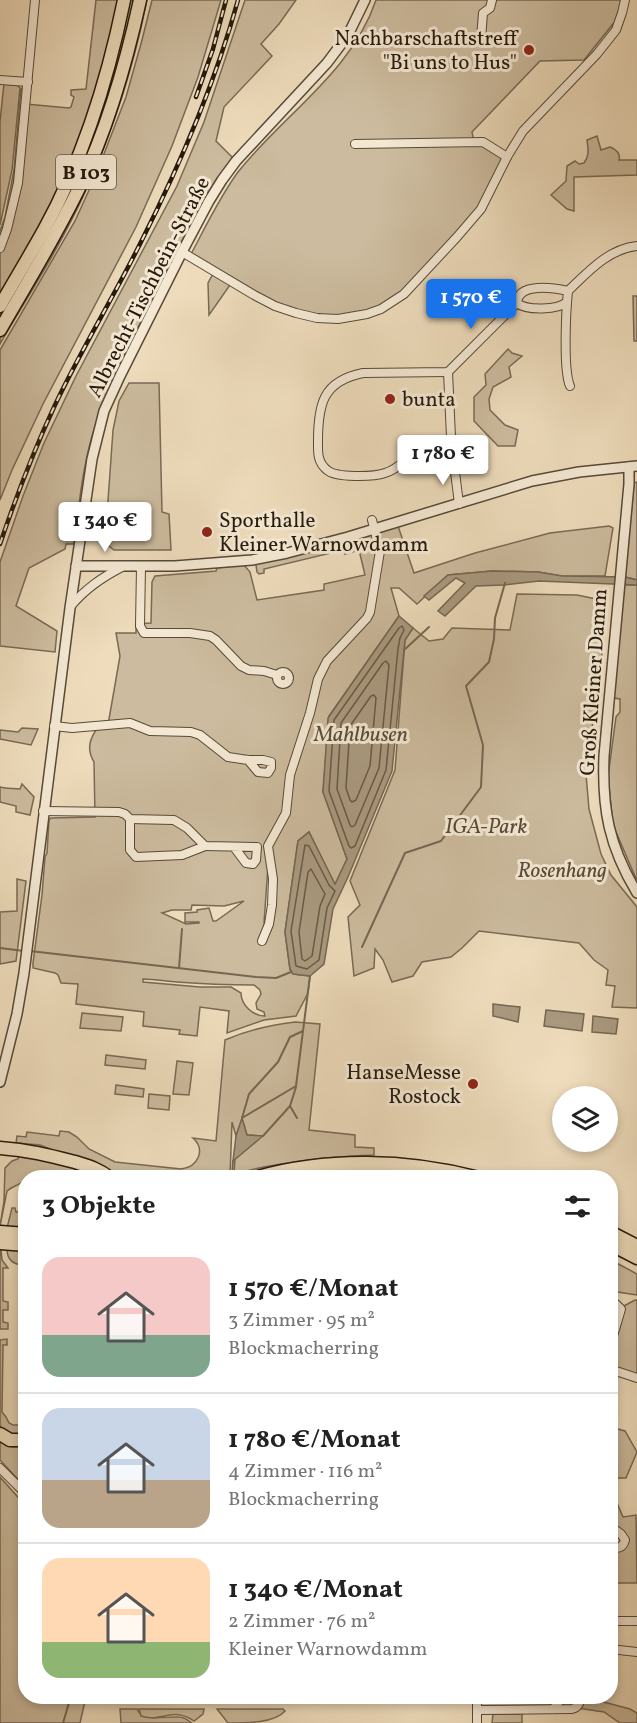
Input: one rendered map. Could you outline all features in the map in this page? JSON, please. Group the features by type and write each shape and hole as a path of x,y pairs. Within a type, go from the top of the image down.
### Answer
{"highway":[{"name":"B 103","path":"0,306 45,229 79,154 108,69 124,0"},
{"name":"B 103","path":"0,330 56,233 92,158 117,90 140,0"},
{"path":"0,1148 36,1151 97,1170"},
{"path":"77,1163 88,1170"},
{"path":"285,1170 347,1163 417,1166 438,1170"},
{"path":"0,1232 18,1238"},
{"path":"618,1236 637,1246"},
{"path":"0,1243 18,1240"},
{"path":"618,1248 637,1258"},
{"path":"0,1434 10,1440 18,1440"}],"street":[{"path":"0,248 18,183 35,0"},
{"name":"Albrecht-Tischbein-Straße","path":"0,1082 17,1014 76,566 92,459 104,411 182,252 222,180 236,161 327,63 348,35 365,0"},
{"path":"481,39 483,13 490,8 492,0"},
{"path":"182,252 254,295 290,311 317,318 338,319 381,309 404,294 481,209 523,131 597,54 616,30 625,0"},
{"path":"0,80 28,82"},
{"path":"355,144 483,142 507,157"},
{"path":"570,387 567,380 568,291 595,264 621,249 637,246"},
{"path":"431,444 422,447 393,470 378,474 343,476 332,474 326,470 318,456 319,412 323,400 337,383 353,375 448,372 517,303 520,293 527,289 568,291"},
{"path":"517,303 527,308 559,308 567,302"},
{"path":"448,372 451,437 463,446 464,451 453,465 459,504"},
{"path":"76,566 196,565 252,560 319,545 373,524 459,504 552,476 633,467"},
{"name":"Groß Kleiner Damm","path":"633,467 628,484 604,756 603,795 607,820 616,850 637,893"},
{"path":"262,942 269,924 272,905 273,879 268,846 286,813 290,776 310,713 315,688 321,670 327,661 370,612 380,551 373,524"},
{"path":"70,608 81,593 93,583 123,566"},
{"path":"141,566 140,626 144,633 190,633 210,636 241,666 249,670 277,675"},
{"path":"54,726 72,728 122,723 136,724 150,731 191,732 200,735 228,758 248,760"},
{"path":"44,811 119,812 130,819 174,820 187,828 205,846"},
{"path":"130,819 130,850 136,857 182,855 205,846 234,847"},
{"path":"618,1372 637,1378"},
{"path":"0,1468 18,1486"},
{"path":"618,1532 625,1540 618,1548"},
{"path":"618,1621 637,1621"},
{"path":"618,1650 637,1652"},
{"path":"477,1704 477,1723"},
{"path":"553,1709 557,1704"},
{"path":"477,1710 577,1708 579,1704"}],"green space":[{"path":"96,0 120,0 87,123 65,179 0,297 0,248 13,208 26,104 69,108 74,97 71,95 71,90 86,89"},
{"path":"129,0 135,0 111,96 76,184 0,322 0,314 49,230"},
{"path":"144,0 147,0 136,48 97,165 68,228 0,344 0,338 60,235"},
{"path":"152,0 221,0 198,77 172,146 136,227 43,404 0,500 0,350 75,221 95,177 126,97"},
{"path":"245,0 296,0 261,44 272,56 224,107 216,141 233,158 193,220 110,388 96,423 88,453 74,544 66,544 65,549 29,568 16,606 57,631 55,652 0,646 0,562 23,496 44,443 76,376 177,186 204,122"},
{"path":"376,0 625,0 619,26 613,24 584,60 540,61 472,132 474,142 507,157 481,209 393,302 350,317 296,313 190,256 218,203 238,172 334,71 365,26"},
{"path":"4,83 17,85 20,88 12,170 0,225 0,122"},
{"path":"21,88 23,93 16,166 10,202 0,238 14,170"},
{"path":"597,136 601,150 610,147 618,152 619,160 637,160 637,175 574,177 574,211 567,209 551,195 566,181 567,166 575,161 579,164 584,163 588,155 587,140"},
{"path":"213,274 230,285 209,315 208,283"},
{"path":"633,296 637,296 637,341 634,341"},
{"path":"508,349 522,356 509,367 511,377 493,387 489,399 490,410 505,425 518,430 515,446 498,446 474,421 474,397 486,385 485,374"},
{"path":"129,383 159,383 162,512 169,514 171,550 114,550 105,543 113,430 119,401"},
{"path":"637,482 637,580 625,577 634,483"},
{"path":"398,526 414,573 475,553 550,533 609,526 613,528 605,576 562,576 538,572 492,571 448,575 417,604 399,588 391,588 399,616 329,716 323,792 347,859 335,885 309,832 298,841 285,932 290,970 293,974 310,976 308,993 296,1016 264,1020 227,1033 229,1011 200,1007 197,1036 179,1034 180,1030 143,1026 144,1012 76,1004 78,984 61,983 55,973 33,968 49,820 51,818 95,817 94,762 90,753 90,744 98,727 108,725 120,656 116,633 136,633 136,624 151,623 152,582 155,576 216,571 217,568 243,564 250,572 257,600 324,590 324,584 365,575 359,550 345,554 343,550 264,569 264,573 259,574 256,565 258,562","holes":["268,866 275,905 272,925 264,923","244,901 216,921 213,921 209,908 185,913 185,922 199,923 186,924 162,913 172,910 191,910 192,905 224,906","143,979 147,979 254,985 261,994 256,1003 257,1009 264,1012 265,1016 248,1009 241,993 231,987 143,982"]},
{"path":"624,585 637,585 637,881 613,825 608,777 616,717 620,712 620,699 614,698"},
{"name":"IGA-Park","path":"517,594 577,595 596,599 603,622 603,645 586,774 589,809 601,854 611,875 637,907 637,1008 612,1007 615,986 606,985 608,970 594,960 579,943 479,931 451,957 422,962 413,976 392,982 383,960 375,949 374,968 354,976 348,917 360,905 350,881 395,770 405,640 413,628 429,641 443,639 452,628 510,630"},
{"path":"22,728 38,729 31,745 0,739 0,730 18,732"},
{"path":"22,784 34,797 30,815 16,812 16,806 0,802 0,787 20,789"},
{"path":"17,879 26,881 16,961 0,964 0,912 17,911"},
{"path":"82,1013 123,1017 121,1031 80,1028"},
{"path":"295,1022 320,1024 309,1130 355,1135 355,1147 374,1148 374,1155 338,1157 251,1170 234,1170 235,1159 262,1136 247,1135 242,1119 236,1136 232,1122 230,1170 103,1170 40,1145 16,1143 17,1136 26,1137 27,1132 59,1136 60,1131 69,1132 89,1149 115,1162 187,1168 196,1161 199,1153 197,1143 193,1138 216,1141 225,1040 259,1028"},
{"path":"106,1055 146,1060 145,1069 105,1065"},
{"path":"177,1061 193,1063 189,1095 173,1094"},
{"path":"116,1085 144,1089 143,1097 115,1094"},
{"path":"149,1094 170,1096 169,1110 148,1108"},
{"path":"19,1156 39,1158 80,1170 18,1170 18,1184 7,1191 0,1226 4,1201 5,1168"},
{"path":"12,1208 15,1208 18,1212 18,1229 7,1228"},
{"path":"7,1249 18,1250 18,1264 12,1262 8,1257"},
{"path":"1,1250 2,1260 8,1268 3,1268 3,1301 8,1302 8,1310 3,1310 3,1322 8,1323 8,1329 0,1329"},
{"path":"618,1264 637,1274 637,1295 618,1292"},
{"path":"637,1300 637,1375 618,1368 618,1328 623,1312 622,1307"},
{"path":"7,1339 7,1345 3,1345 2,1412 9,1423 18,1425 18,1435 8,1433 0,1426 0,1340"},
{"path":"618,1429 625,1431 637,1452 626,1478 618,1478"},
{"path":"0,1441 13,1447 18,1447 18,1479 0,1460"},
{"path":"0,1477 18,1497 18,1704 84,1704 80,1723 0,1723"},
{"path":"618,1505 623,1517 636,1515 637,1583 618,1583"},
{"path":"578,1704 611,1704 637,1713 637,1723 620,1723 604,1712 577,1708"},
{"path":"120,1709 137,1709 144,1716 155,1718 181,1717 192,1723 121,1723"},
{"path":"139,1709 204,1709 203,1714 194,1721 180,1715 148,1718 141,1716"},
{"path":"217,1709 283,1709 285,1711 268,1720 228,1723"},
{"path":"493,1714 522,1714 522,1723 492,1723"}],"water":[{"path":"492,571 538,572 562,576 625,577 637,580 637,585 539,581 476,586 445,616 438,611 465,583 456,578 429,600 424,596 448,575"},
{"name":"Mahlbusen","path":"399,616 413,628 405,640 392,771 333,909 324,964 310,976 293,974 290,969 285,932 298,841 309,832 335,884 347,859 323,792 328,718"},
{"path":"493,1004 520,1007 518,1022 493,1016"},
{"path":"546,1010 584,1014 582,1031 544,1026"},
{"path":"593,1016 618,1019 616,1034 592,1032"},
{"path":"242,1118 247,1135 263,1136 233,1161 236,1136"}],"waterway":[{"path":"362,947 405,853 441,841 481,787 483,745 466,686 489,662 494,639 495,618 505,583"},
{"path":"404,650 429,627"},
{"path":"179,968 182,929"},
{"path":"0,948 24,951"},
{"path":"30,951 256,977 276,978 291,972"},
{"path":"242,1118 296,1086 310,976"},
{"path":"242,1118 249,1094 278,1062 290,1037 303,1031"},
{"path":"263,1136 290,1106 296,1087"},
{"path":"290,1106 297,1118"},
{"path":"232,1170 233,1161"},
{"path":"63,1723 69,1704"}],"railway":[{"path":"196,97 213,49 226,0"},
{"path":"0,544 55,405 169,185 207,94 238,0"}],"place":[{"name":"Nachbarschaftstreff \"Bi uns to Hus\"","path":"529,50"},
{"name":"bunta","path":"390,399"},
{"name":"Sporthalle Kleiner Warnowdamm","path":"207,532"},
{"name":"HanseMesse Rostock","path":"473,1084"}],"park label":[{"name":"Rosenhang","path":"562,870"}]}
